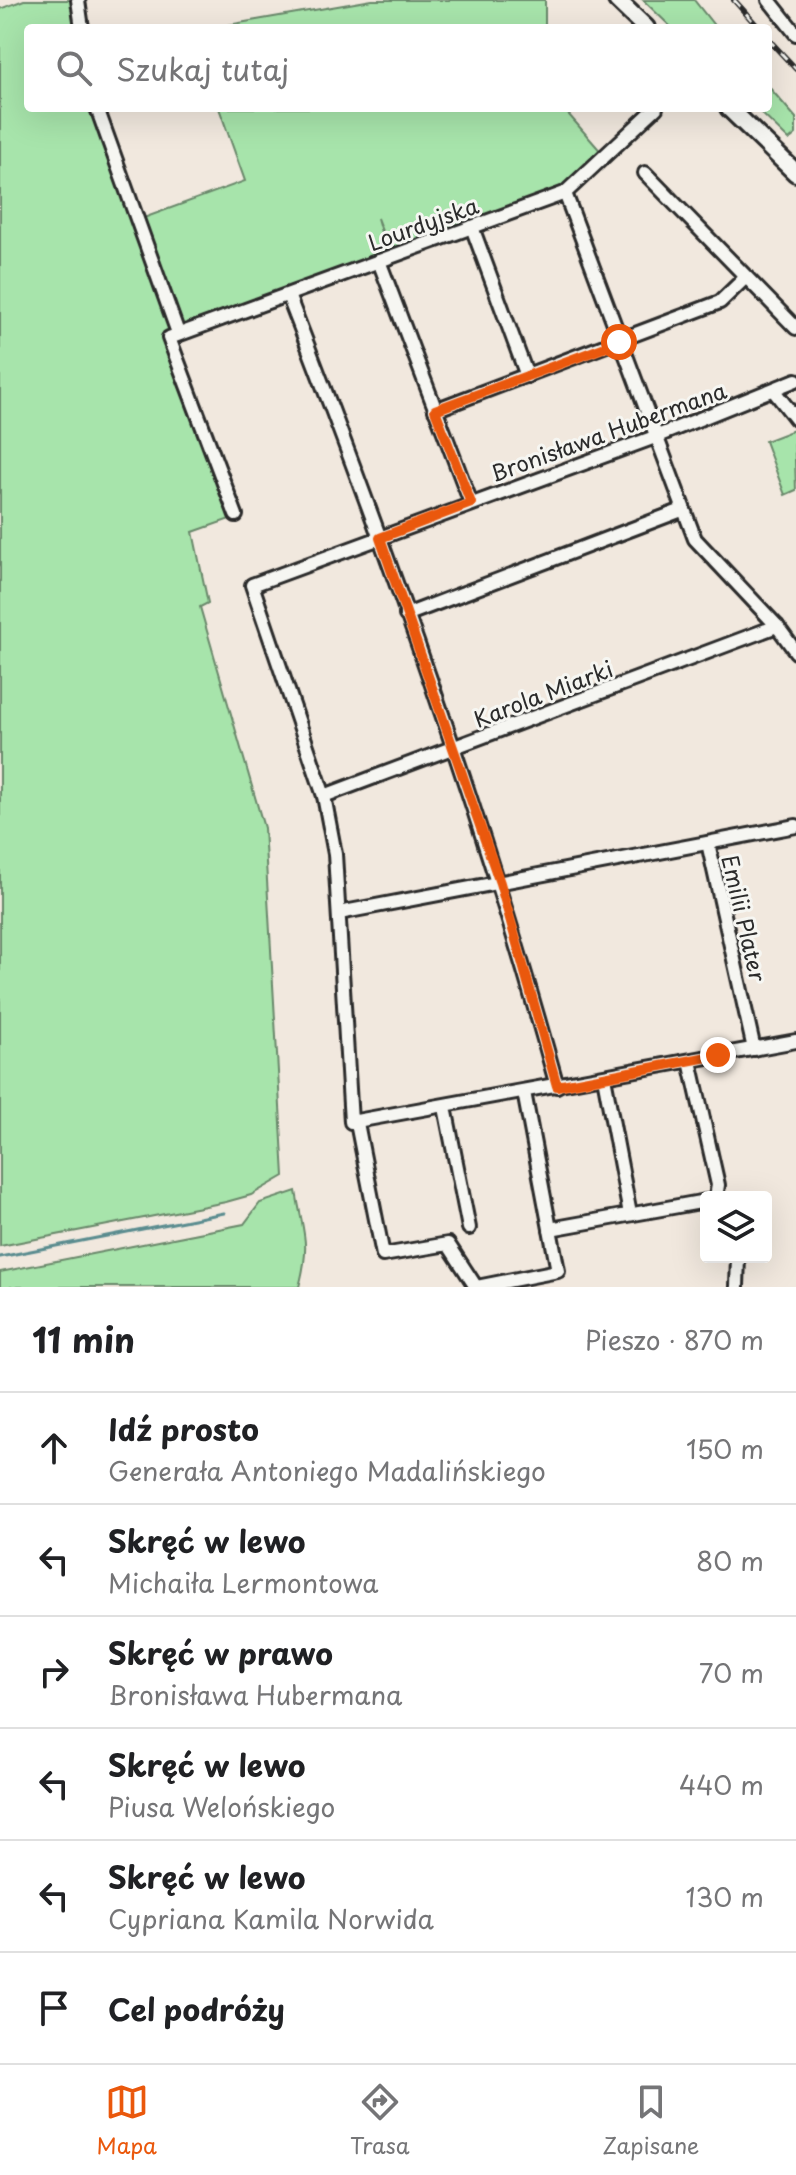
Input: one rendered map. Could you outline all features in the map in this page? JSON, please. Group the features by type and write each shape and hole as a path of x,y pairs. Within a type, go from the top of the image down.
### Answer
{"main road":[{"path":"617,0 642,24"},
{"path":"733,112 796,173"}],"street":[{"path":"78,0 81,24"},
{"path":"769,0 796,34"},
{"path":"98,112 178,333 169,338 236,515"},
{"name":"Lourdyjska","path":"178,333 565,193 652,112"},
{"path":"645,173 796,328"},
{"path":"565,193 695,539 777,626 796,652"},
{"path":"472,227 527,376"},
{"path":"379,261 471,503"},
{"path":"435,410 720,302 746,277"},
{"path":"288,295 380,538 500,883 557,1086"},
{"name":"Bronisława Hubermana","path":"324,796 252,585 655,437 796,380"},
{"path":"774,391 796,419"},
{"path":"406,615 682,510"},
{"name":"Karola Miarki","path":"324,796 777,626"},
{"path":"324,796 335,854 354,1123 383,1255 448,1244 476,1287 558,1271 524,1092"},
{"path":"339,913 796,826"},
{"name":"Emilii Plater","path":"708,843 754,1049"},
{"path":"354,1123 796,1041"},
{"path":"690,1061 717,1191"},
{"path":"604,1077 630,1214"},
{"path":"445,1107 469,1228"},
{"path":"550,1229 700,1202"},
{"path":"737,1287 738,1263"}],"green space":[{"path":"24,0 72,0 76,24 24,24 24,112 93,112 110,161 141,219 245,181 220,112 566,112 603,154 563,188 390,252 377,218 387,253 168,332 233,518 193,532 208,603 200,607 264,828 284,1176 251,1195 226,1202 0,1246 0,9"},
{"path":"372,0 545,0 545,24 234,24"},
{"path":"643,0 694,0 713,24 668,24"},
{"path":"772,91 796,118 796,134 789,140 760,112 772,112"},
{"path":"794,430 796,490 785,495 765,441"},
{"path":"296,1191 305,1248 299,1287 0,1287 0,1272 244,1224 260,1203"}],"waterway":[{"path":"0,1257 224,1213"}],"railway":[{"path":"734,0 755,24"},
{"path":"772,43 796,69"}],"route":[{"path":"619,342 435,410 471,503 380,538 500,883 557,1086 718,1055"}]}
